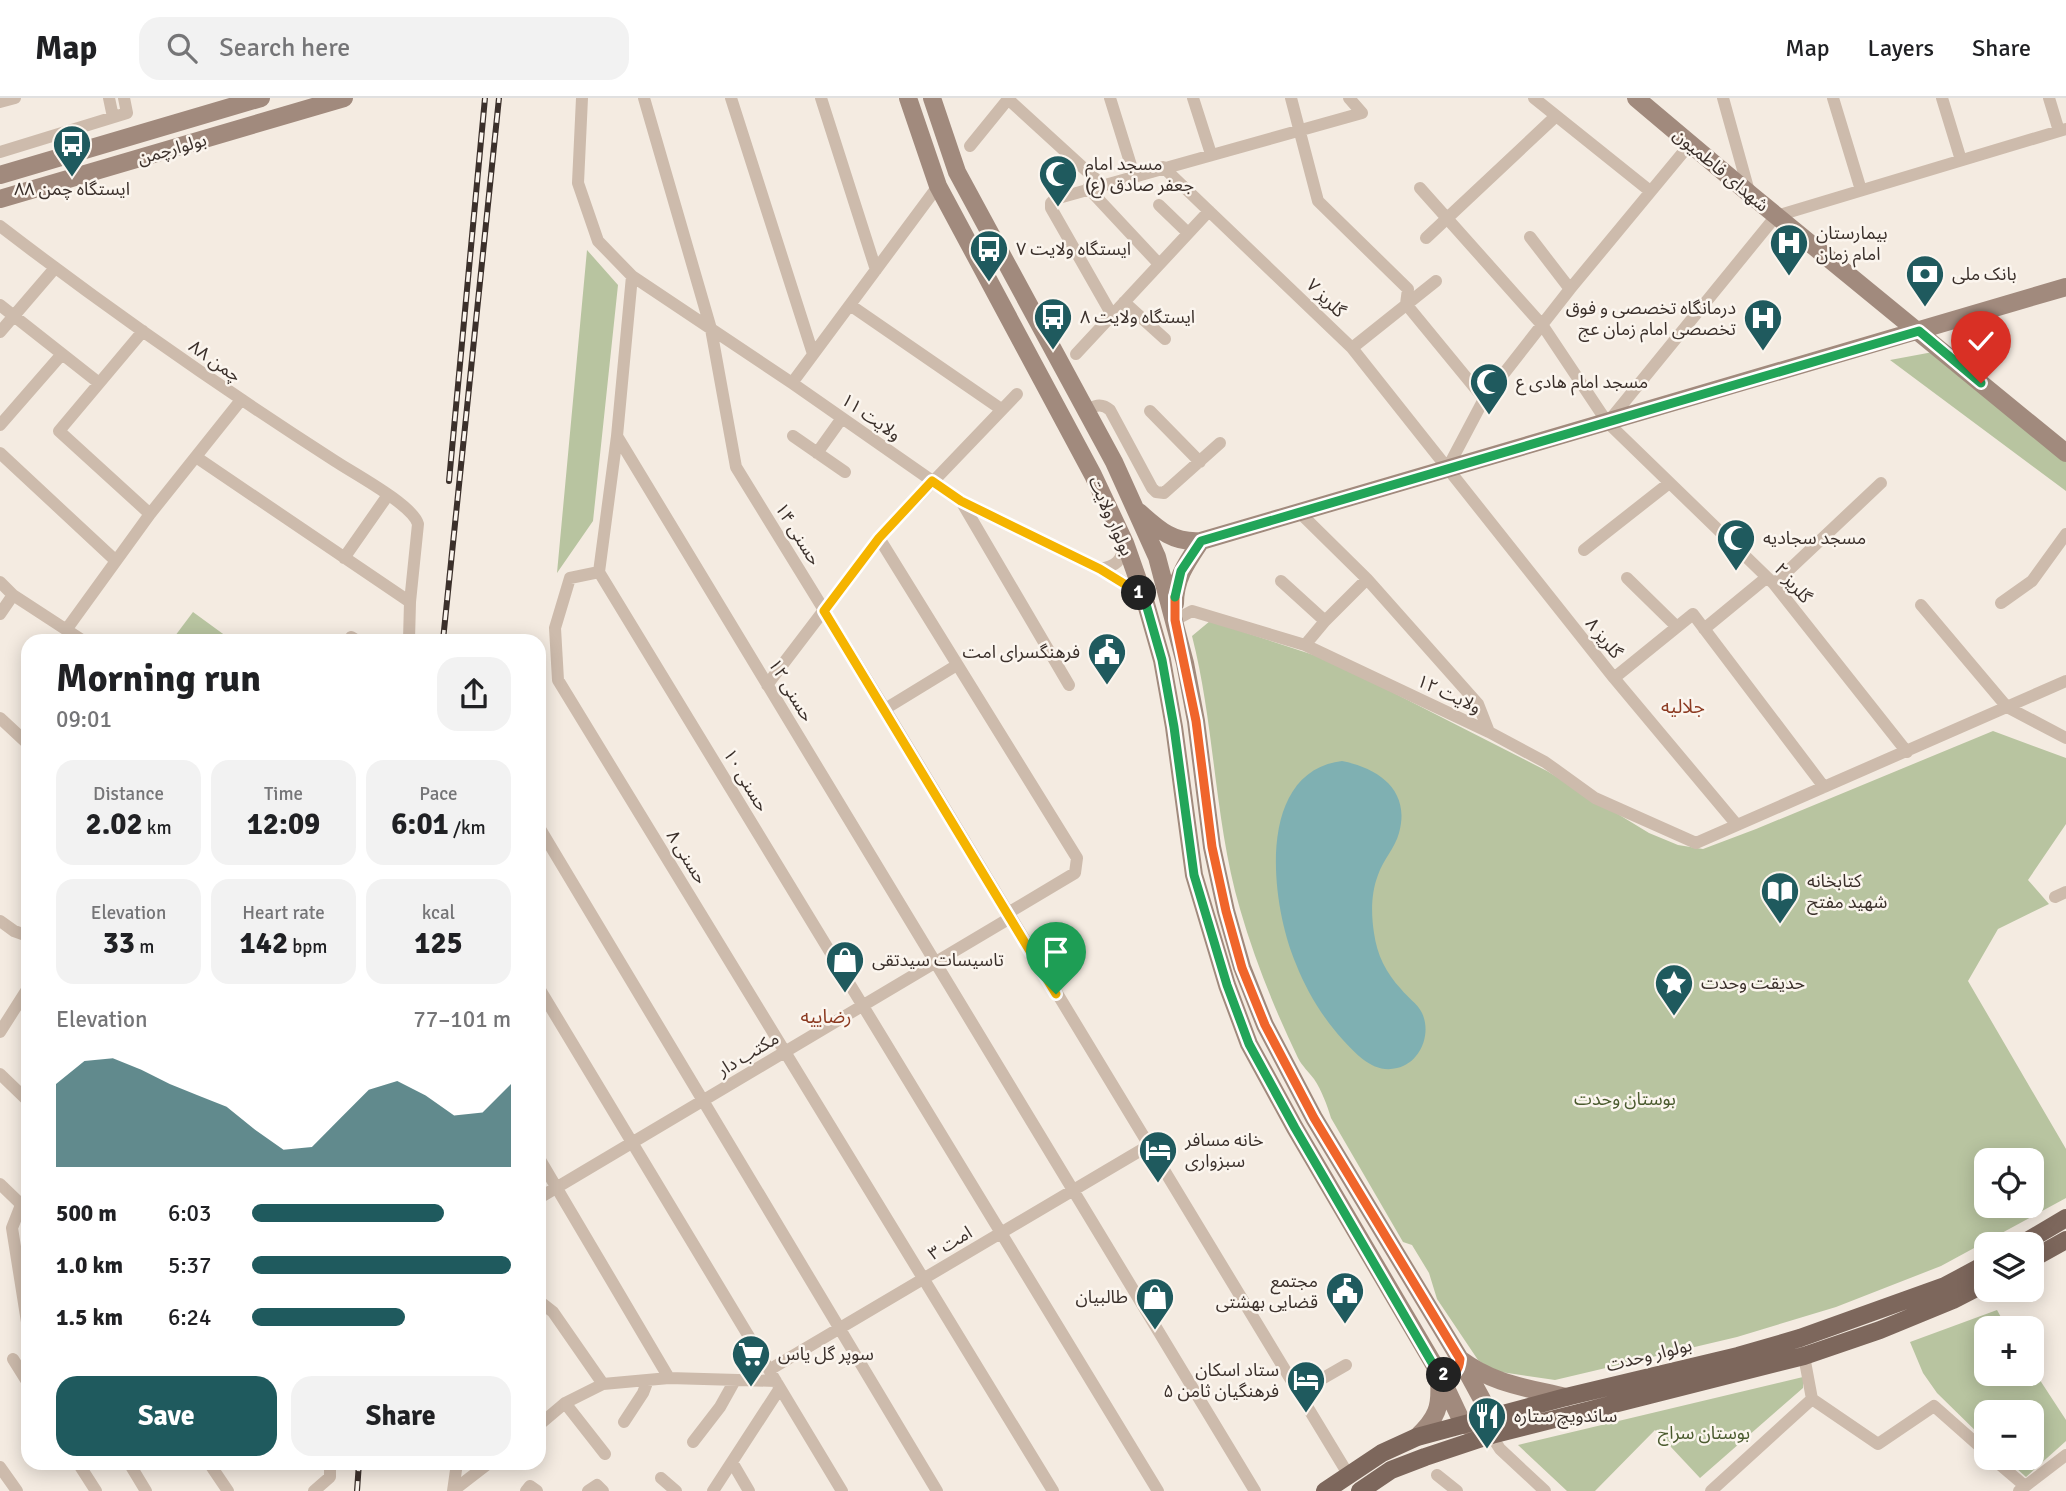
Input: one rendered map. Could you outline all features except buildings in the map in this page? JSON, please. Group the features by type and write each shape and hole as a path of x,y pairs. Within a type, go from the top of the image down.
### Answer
{"main road":[{"name":"بولوارچمن","path":"0,175 261,98"},
{"name":"بولوارچمن","path":"0,199 344,98"},
{"name":"بولوار ولایت","path":"908,98 938,186 1093,475 1125,543 1144,597 1164,674 1194,875 1244,1033 1295,1128 1438,1373 1463,1424"},
{"name":"بولوار ولایت","path":"932,98 957,172 1114,462 1157,557 1175,620 1196,721 1212,847 1226,911 1251,990 1270,1036 1308,1107 1460,1359 1491,1416 1491,1435"},
{"name":"شهدای فاطمیون","path":"1636,98 2066,453"},
{"path":"1134,507 1169,535 1184,542 1201,541 2066,287"},
{"path":"1175,620 1175,591 1181,571 1201,541"},
{"path":"2042,1232 2066,1218"},
{"path":"2044,1253 2065,1243"},
{"name":"بولوار وحدت","path":"1325,1491 1382,1453 1418,1437 1800,1338 1945,1286 1974,1270"},
{"path":"1362,1490 1391,1470 1491,1435 1804,1356 1880,1330 1974,1289"},
{"name":"بولوار ولایت","path":"1460,1359 1494,1380 1566,1397"},
{"path":"1418,1437 1431,1424 1437,1412 1440,1398 1438,1373 1453,1375 1460,1365 1460,1359"},
{"path":"1463,1424 1491,1435"}],"street":[{"path":"0,102 15,98"},
{"path":"109,98 113,117"},
{"path":"0,152 127,113 124,98"},
{"name":"ولایت ۱۱","path":"582,98 578,183 598,241 632,276 961,501 1100,569 1144,597"},
{"name":"حسنی ۱۴","path":"644,98 711,330 736,467 1348,1474"},
{"path":"731,98 813,354"},
{"path":"821,98 876,270"},
{"path":"1110,98 1134,176"},
{"path":"1193,98 1212,154"},
{"path":"1291,98 1318,201 1408,289 1406,304 1484,399"},
{"path":"1112,316 1051,208 1055,199 1362,113 1349,98"},
{"path":"1534,98 1650,191"},
{"path":"1723,98 1751,195"},
{"path":"1833,98 1861,190"},
{"path":"1942,98 1961,160"},
{"path":"1607,422 1776,216 2062,130 2049,98"},
{"path":"970,146 1008,99 1095,186 1159,264"},
{"path":"1426,238 1556,116"},
{"path":"1447,469 1484,399 1570,289 1690,144"},
{"name":"گلریز ۷","path":"1163,167 1352,348 1447,469"},
{"path":"792,383 938,186"},
{"name":"گلریز ۲","path":"1420,188 1542,326 1607,422 1770,581 1907,751"},
{"path":"1159,205 1188,233"},
{"path":"1076,354 1209,211"},
{"name":"چمن ۸۸","path":"0,226 142,331 416,516 418,524 410,602"},
{"path":"1530,237 1570,289"},
{"path":"0,332 55,268"},
{"path":"599,572 617,436 632,276"},
{"path":"1352,348 1436,281"},
{"path":"1124,302 1165,339"},
{"path":"0,304 99,383"},
{"path":"850,305 1001,409"},
{"path":"142,331 59,431 150,514"},
{"path":"0,425 62,354"},
{"path":"767,685 879,538 1017,394"},
{"path":"66,630 150,514 241,400"},
{"path":"1085,410 1099,404 1110,410 1156,492 1164,493 1220,443"},
{"path":"1150,411 1200,462"},
{"path":"817,453 842,418"},
{"name":"حسنی ۱۲","path":"617,436 1255,1491"},
{"path":"793,436 845,472"},
{"path":"0,453 116,561"},
{"path":"196,457 410,602 409,634"},
{"name":"گلریز ۸","path":"1447,469 1614,678 1737,825"},
{"path":"1703,629 1770,581 1881,483"},
{"path":"1584,550 1668,484"},
{"path":"344,558 388,495"},
{"path":"961,501 1069,685"},
{"path":"1299,512 1367,579 1478,704 1489,732"},
{"path":"2001,603 2032,581 2066,534"},
{"path":"879,538 957,665 885,709"},
{"path":"1100,569 1117,564 1123,556 1125,543"},
{"name":"حسنی ۸","path":"599,572 570,578 555,628 558,680 1053,1491"},
{"name":"حسنی ۱۰","path":"599,572 1158,1491"},
{"path":"1626,578 1677,627"},
{"path":"1305,645 1367,579"},
{"path":"1281,581 1325,621"},
{"path":"0,582 13,596 72,634"},
{"path":"0,614 13,596"},
{"path":"1921,605 2007,707 2066,738"},
{"name":"ولایت ۱۲","path":"1175,620 1192,611 1305,645 1489,732 1545,762 1595,798 1696,843 1737,825"},
{"path":"1614,678 1693,614 1824,787"},
{"name":"مکتب دار","path":"546,1194 863,1006 1075,873 1077,858 957,665"},
{"path":"1737,825 2066,681"},
{"path":"0,718 21,738"},
{"path":"546,839 937,1491"},
{"path":"0,921 21,934"},
{"path":"0,1032 21,999"},
{"path":"546,1000 842,1491"},
{"path":"0,1074 21,1094"},
{"name":"امت ۳","path":"713,1491 732,1462 775,1380 840,1328 1148,1146"},
{"path":"546,1169 669,1378"},
{"path":"0,1184 21,1204"},
{"path":"21,1214 12,1228 21,1284"},
{"path":"546,1306 553,1312 603,1384"},
{"path":"1804,1356 1812,1399 1878,1444 1934,1406 1974,1441"},
{"path":"13,1359 21,1371"},
{"path":"1299,1392 1346,1364"},
{"path":"546,1418 565,1403 603,1384 669,1378 734,1382 775,1380"},
{"path":"624,1422 643,1393 648,1380"},
{"path":"692,1442 720,1407 734,1382"},
{"path":"1713,1490 1812,1399"},
{"path":"565,1403 605,1454"},
{"path":"1491,1435 1500,1450 1545,1491"},
{"path":"2004,1470 2022,1489 2066,1455"},
{"path":"732,1462 749,1491"},
{"path":"0,1466 18,1491"},
{"path":"82,1470 96,1491"},
{"path":"133,1470 146,1491"},
{"path":"214,1470 228,1491"},
{"path":"314,1491 330,1477 330,1470"},
{"path":"454,1491 456,1470"},
{"path":"454,1491 480,1470"},
{"path":"1437,1475 1457,1491"},
{"path":"661,1478 676,1491"},
{"path":"588,1491 597,1485 603,1491"},
{"path":"526,1491 530,1486 537,1491"}],"green space":[{"path":"587,250 618,285 593,521 557,573"},
{"path":"1933,352 2066,462 2066,491 1890,360"},
{"path":"193,612 223,634 176,634"},
{"name":"بوستان وحدت","path":"1210,621 1329,660 1547,771 1649,833 1678,845 1703,849 1993,731 2066,758 2066,824 2028,880 2049,904 1998,929 1968,981 2066,1149 2066,1198 2044,1210 2044,1148 1974,1148 1974,1218 2029,1218 2004,1232 1974,1232 1974,1248 1941,1266 1836,1307 1737,1337 1555,1380 1494,1371 1478,1360 1437,1299 1429,1273 1412,1245 1403,1242 1331,1118 1319,1088 1301,1064 1273,1003 1246,928 1231,875 1200,670 1192,636"},
{"path":"1997,1310 2000,1316 1981,1316"},
{"path":"1974,1318 1974,1386 2044,1386 2066,1420 2066,1441 2044,1461 2044,1400 1974,1400 1974,1429 1937,1393 1923,1373 1910,1342"},
{"name":"بوستان سراج","path":"1803,1377 1803,1388 1700,1478 1655,1430 1595,1491 1567,1491 1518,1445"},
{"path":"2018,1470 2034,1470 2026,1477"}],"water":[{"path":"1342,761 1368,769 1379,776 1396,793 1400,805 1399,833 1380,870 1374,889 1373,926 1377,949 1383,963 1396,983 1420,1010 1426,1030 1418,1054 1397,1068 1373,1066 1348,1046 1329,1023 1300,974 1287,939 1280,909 1276,877 1282,815 1294,789 1314,771"}],"railway":[{"path":"449,481 485,98"},
{"path":"444,634 499,98"},
{"path":"357,1491 358,1470"}],"place":[{"name":"ایستگاه چمن ۸۸","path":"72,178"},
{"name":"مسجد امام جعفر صادق (ع)","path":"1058,208"},
{"name":"بیمارستان امام زمان","path":"1789,277"},
{"name":"ایستگاه ولایت ۷","path":"989,283"},
{"name":"بانک ملی","path":"1925,308"},
{"name":"ایستگاه ولایت ۸","path":"1053,351"},
{"name":"درمانگاه تخصصی و فوق تخصصی امام زمان عج","path":"1763,352"},
{"name":"مسجد امام هادی ع","path":"1489,416"},
{"name":"مسجد سجادیه","path":"1736,572"},
{"name":"فرهنگسرای امت","path":"1107,686"},
{"name":"کتابخانه شهید مفتح","path":"1780,925"},
{"name":"تاسیسات سیدتقی","path":"845,994"},
{"name":"حدیقت وحدت","path":"1674,1017"},
{"name":"خانه مسافر سبزواری","path":"1158,1184"},
{"name":"مجتمع قضایی بهشتی","path":"1345,1325"},
{"name":"طالبیان","path":"1155,1331"},
{"name":"سوپر گل یاس","path":"751,1388"},
{"name":"ستاد اسکان فرهنگیان ثامن ۵","path":"1306,1414"},
{"name":"ساندویچ ستاره","path":"1487,1450"}],"district":[{"name":"جلالیه","path":"1683,707"},
{"name":"رضاییه","path":"826,1017"}],"route":[{"path":"1056,994 824,611 879,538 932,481 961,501 1100,569 1144,597 1162,660 1194,875 1227,985 1249,1044 1438,1373 1453,1375 1460,1365 1460,1359 1314,1118 1265,1025 1242,968 1212,847 1196,721 1175,620 1175,591 1181,571 1201,541 1919,331 1981,383"}]}
